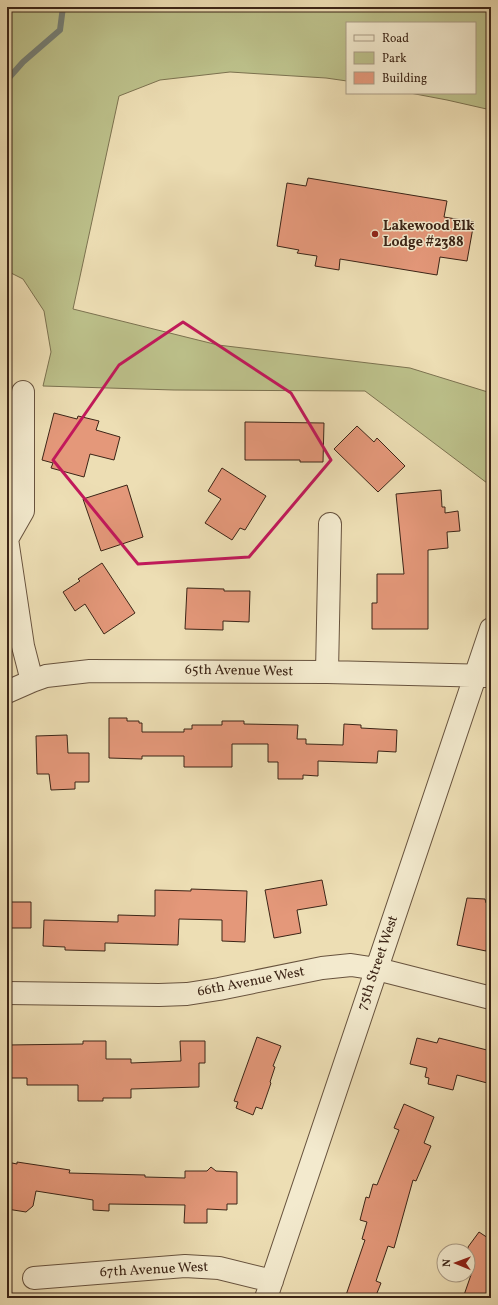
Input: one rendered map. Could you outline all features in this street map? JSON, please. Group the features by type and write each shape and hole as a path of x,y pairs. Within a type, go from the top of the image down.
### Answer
{"street":[{"path":"23,392 23,511 7,539 23,646 32,681"},
{"path":"327,672 330,524"},
{"name":"75th Street West","path":"269,1290 377,969 483,676 491,629"},
{"name":"65th Avenue West","path":"7,692 32,681 58,674 97,671 327,672 483,676"},
{"name":"66th Avenue West","path":"7,993 187,994 322,968 351,966 377,969 491,998"},
{"name":"67th Avenue West","path":"34,1278 184,1266 219,1268 269,1290"}],"highlighted area":[{"path":"183,322 291,393 331,460 249,557 138,564 53,460 119,365"}],"green space":[{"path":"7,7 491,7 491,110 415,94 476,94 476,22 346,22 346,81 326,78 230,72 160,80 119,96 73,309 218,345 410,368 491,393 491,486 365,391 174,390 43,386 51,352 44,311 23,279 7,271"}],"building":[{"name":"Lakewood Elk Lodge #2388","path":"308,178 447,201 444,217 474,222 467,261 440,257 437,275 340,259 339,270 315,266 317,256 297,253 299,250 277,246 287,183 306,186"},
{"path":"54,413 77,419 78,416 99,421 96,430 120,437 114,460 90,454 84,477 51,468 53,463 42,460"},
{"path":"245,422 324,423 323,462 300,462 300,460 245,460"},
{"path":"357,426 374,442 377,438 405,466 378,492 334,449"},
{"path":"222,468 266,496 245,530 240,528 232,540 205,523 221,499 208,491"},
{"path":"127,485 143,537 101,551 83,499"},
{"path":"441,490 442,507 445,507 445,513 458,511 460,531 447,532 448,548 428,550 428,629 372,629 372,603 377,603 377,574 404,574 396,494"},
{"path":"102,563 135,613 104,634 85,604 75,611 63,592 80,581 78,579"},
{"path":"187,588 224,589 224,591 250,591 249,622 223,621 223,630 185,629"},
{"path":"109,718 127,718 127,721 139,721 139,723 142,723 142,732 184,732 184,729 192,729 192,725 222,725 222,721 244,721 244,724 298,725 297,739 306,739 306,744 343,745 344,724 361,725 361,728 397,730 396,752 378,751 377,763 318,761 318,776 303,775 303,779 278,779 278,762 268,762 268,744 232,744 232,767 184,767 184,756 142,756 142,759 109,758"},
{"path":"67,735 68,753 89,753 89,782 75,782 75,789 51,790 49,774 37,774 36,736"},
{"path":"322,880 327,905 297,910 301,933 274,938 265,890"},
{"path":"191,889 247,891 245,942 222,941 222,920 179,919 178,945 105,943 105,951 65,950 65,947 43,946 44,920 118,922 118,915 155,916 155,890 191,891"},
{"path":"467,898 485,899 486,903 491,903 491,932 486,951 457,945"},
{"path":"7,902 31,902 31,928 7,928"},
{"path":"257,1037 281,1046 273,1066 275,1067 270,1082 271,1083 262,1109 256,1107 253,1115 236,1108 238,1102 234,1101"},
{"path":"417,1038 437,1043 439,1038 491,1051 491,1084 457,1075 453,1090 428,1084 429,1078 425,1077 427,1068 410,1064"},
{"path":"83,1041 106,1041 106,1059 131,1059 131,1063 181,1061 180,1041 205,1041 205,1063 199,1063 199,1087 131,1089 131,1098 103,1098 103,1101 78,1101 78,1085 27,1085 27,1078 7,1078 7,1045 83,1044"},
{"path":"404,1104 434,1117 424,1143 431,1146 416,1181 413,1180 394,1248 388,1246 376,1281 381,1283 375,1298 345,1298 365,1240 362,1239 367,1222 360,1220 366,1197 369,1198 373,1184 377,1185 399,1130 394,1128"},
{"path":"7,1162 17,1164 17,1162 70,1170 69,1173 145,1175 145,1177 185,1178 185,1171 207,1171 211,1167 216,1171 237,1172 237,1204 227,1204 227,1210 207,1209 207,1223 184,1223 185,1205 109,1204 109,1211 93,1210 93,1200 36,1191 33,1206 26,1212 7,1209"},
{"path":"479,1232 491,1240 491,1286 487,1298 463,1298 468,1283 476,1283 476,1243 471,1243"}],"waterway":[{"path":"7,80 23,62 60,30 63,7"}],"place":[{"name":"Lakewood Elk Lodge #2388","path":"375,234"}]}
